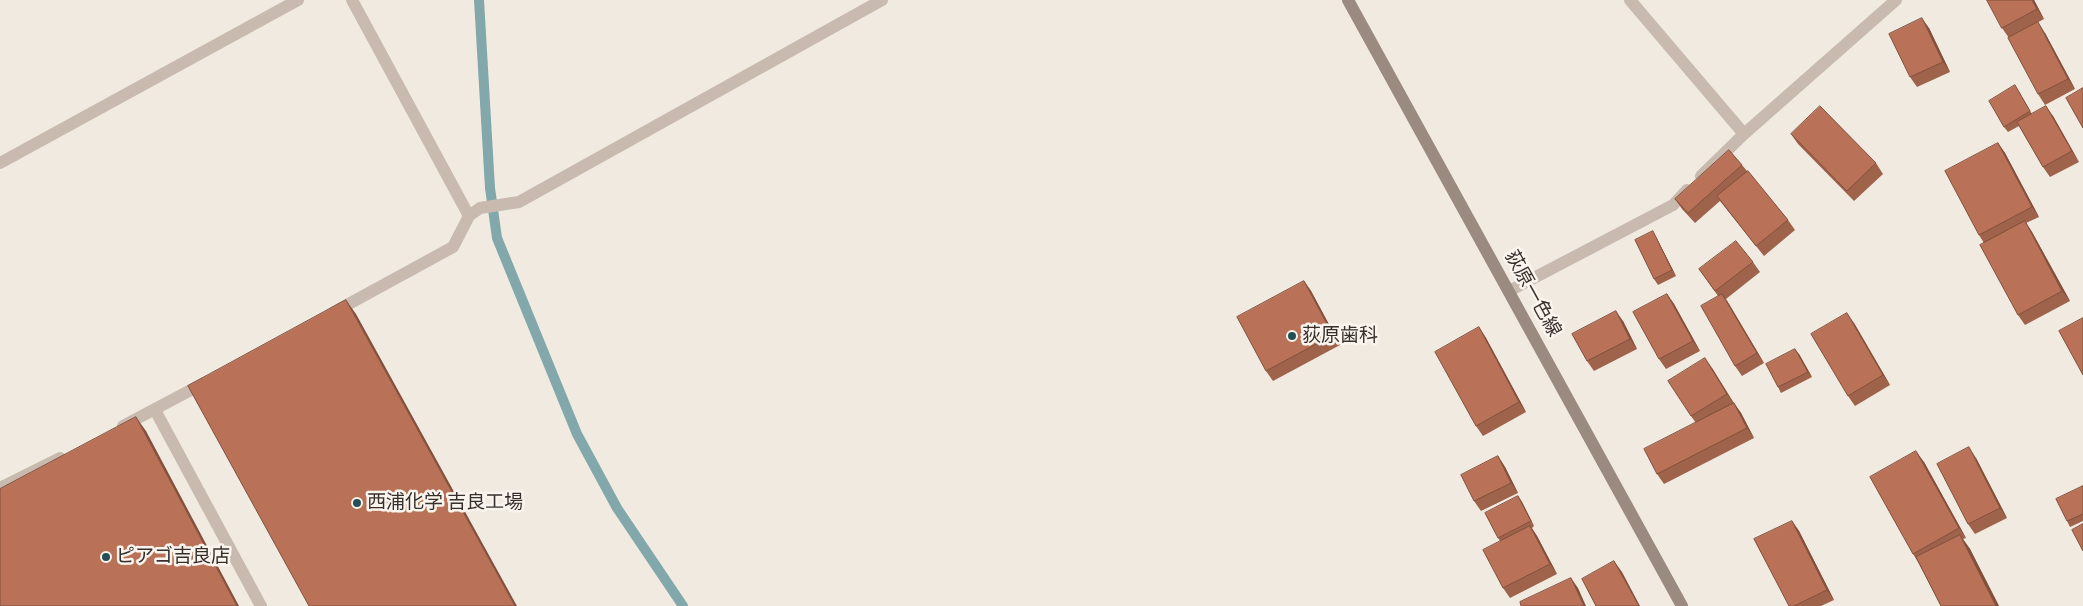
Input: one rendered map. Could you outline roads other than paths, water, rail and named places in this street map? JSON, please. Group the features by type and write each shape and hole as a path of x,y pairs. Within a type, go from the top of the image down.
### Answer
{"main road":[{"name":"荻原一色線","path":"1348,0 1682,606"}],"street":[{"path":"0,163 298,0"},
{"path":"352,0 469,216"},
{"path":"325,317 454,247 469,216 480,208 519,202 882,0"},
{"path":"1630,0 1744,134"},
{"path":"1509,291 1673,205 1744,134 1896,0"},
{"path":"112,432 214,377"},
{"path":"155,410 261,606"},
{"path":"0,488 69,453"}],"waterway":[{"path":"479,0 490,188 497,238 577,434 617,508 683,606"}],"place":[{"name":"荻原歯科","path":"1292,336"},
{"name":"西浦化学 吉良工場","path":"357,503"},
{"name":"ピアゴ吉良店","path":"106,557"}]}
